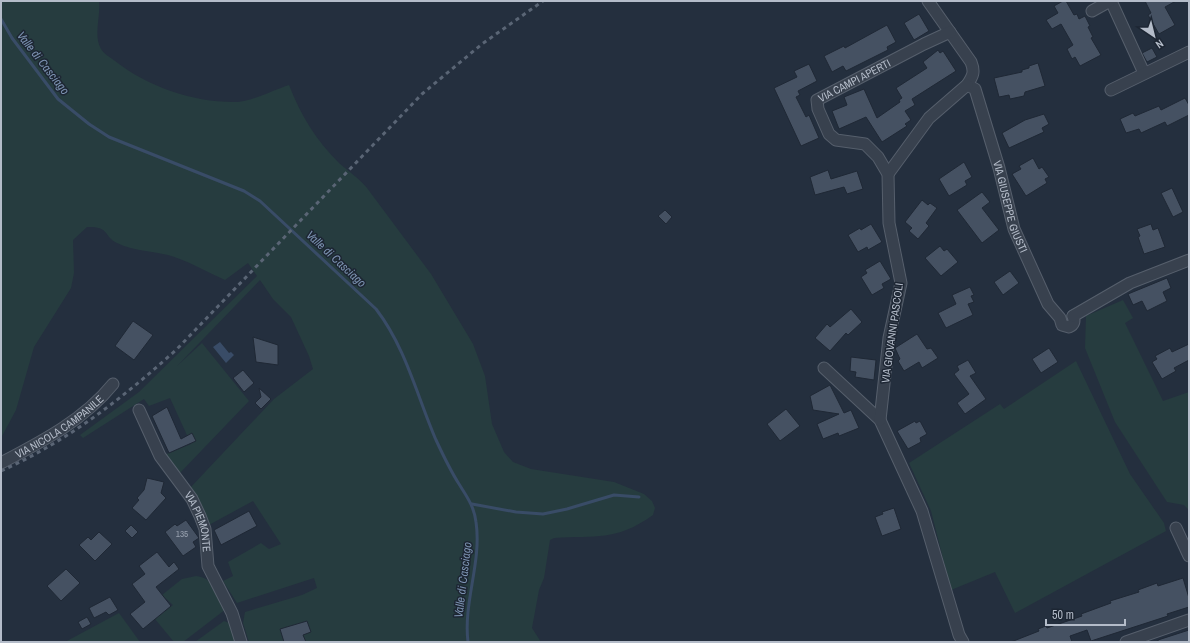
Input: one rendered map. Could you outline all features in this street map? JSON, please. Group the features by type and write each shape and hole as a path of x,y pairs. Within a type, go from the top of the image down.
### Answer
{"street":[{"path":"888,174 929,118 971,87 974,70 971,62 928,1"},
{"path":"1092,11 1110,1 1144,73"},
{"name":"VIA CAMPI APERTI","path":"888,174 878,157 865,144 836,140 829,134 818,109 817,100 950,32"},
{"path":"1111,90 1189,52"},
{"name":"VIA GIUSEPPE GIUSTI","path":"971,87 999,168 1014,228 1048,304 1060,318 1062,325 1069,327 1074,322 1073,316 1130,283 1189,260"},
{"name":"VIA GIOVANNI PASCOLI","path":"880,420 889,338 901,283 889,223 888,174"},
{"path":"824,368 880,420 922,511 959,635 963,642"},
{"name":"VIA NICOLA CAMPANILE","path":"1,463 64,427 92,406 113,384"},
{"name":"VIA PIEMONTE","path":"139,410 160,456 192,499 200,516 205,529 208,566 232,613 241,642"},
{"path":"1176,528 1189,556"},
{"path":"1126,642 1189,620"}],"green space":[{"path":"1,1 99,1 97,32 101,49 107,55 142,79 173,92 205,100 237,102 256,98 289,85 304,117 316,136 339,163 367,188 431,274 473,344 485,376 492,424 504,452 513,462 531,469 614,482 644,494 652,501 655,508 653,515 640,524 627,530 605,536 554,538 550,540 544,578 539,590 532,628 541,642 249,642 243,623 245,612 302,595 317,588 314,578 237,603 223,581 233,576 228,562 261,543 269,549 281,544 253,501 207,526 190,488 274,399 313,369 309,356 291,317 273,299 260,280 177,366 202,343 249,401 179,474 162,456 191,444 170,398 149,406 144,399 83,438 80,435 139,392 257,276 248,263 225,280 175,257 123,246 113,240 103,230 94,227 87,227 73,240 74,273 71,288 34,347 16,410 1,438"},
{"path":"1123,300 1133,318 1125,323 1163,401 1189,392 1189,510 1184,505 1167,502 1115,422 1085,348 1086,316"},
{"path":"1076,361 1130,474 1164,523 1166,531 1015,613 995,572 951,590 931,511 909,463 1000,404 1004,409"},
{"path":"196,576 202,577 211,583 226,609 183,642 174,642 155,619 173,605 162,595 182,579"},
{"path":"119,613 140,642 65,642"},
{"path":"224,621 232,624 238,642 195,642"}],"water":[{"path":"220,342 229,353 231,352 234,355 226,363 213,347"}],"building":[{"path":"1066,1 1074,15 1077,14 1079,19 1085,16 1093,37 1091,38 1101,55 1080,66 1075,57 1072,59 1067,49 1073,45 1061,24 1052,29 1046,20 1058,13 1054,6"},
{"path":"1145,1 1176,1 1165,7 1175,25 1159,34 1148,15 1151,13"},
{"path":"919,14 929,31 914,40 904,23"},
{"path":"887,25 896,42 887,47 888,50 846,71 843,66 832,72 824,56 844,46 845,48"},
{"path":"1152,48 1157,57 1147,62 1142,53"},
{"path":"938,50 940,53 943,51 956,71 912,99 915,105 905,111 911,120 905,124 907,126 882,142 866,117 839,129 832,111 847,105 844,97 864,89 877,118 900,102 899,100 902,98 896,88 927,68 923,62"},
{"path":"1038,63 1045,86 1025,92 1024,96 1010,99 1009,95 999,97 994,78 1022,72 1022,70 1029,68 1029,66"},
{"path":"809,64 817,81 798,91 800,95 796,97 806,117 809,115 819,138 801,146 774,88 797,77 794,71"},
{"path":"1185,98 1189,105 1189,115 1167,126 1165,122 1141,133 1139,129 1126,133 1120,119 1133,113 1135,116 1159,106 1161,110"},
{"path":"1044,114 1049,124 1042,128 1044,132 1009,148 1002,133 1025,120"},
{"path":"1033,158 1039,169 1042,167 1049,177 1045,179 1047,183 1026,196 1012,174 1021,169 1019,166"},
{"path":"964,162 972,177 965,181 967,185 949,196 939,179"},
{"path":"828,170 831,179 857,171 863,189 847,194 844,187 815,195 810,177"},
{"path":"1172,188 1183,212 1173,217 1161,193"},
{"path":"982,192 990,202 982,208 999,230 982,243 957,210"},
{"path":"922,200 928,205 930,203 937,208 926,223 929,226 918,239 909,231 912,228 905,222"},
{"path":"665,210 672,217 666,224 658,216"},
{"path":"871,224 882,242 868,250 867,247 858,252 848,235"},
{"path":"1151,224 1153,230 1158,228 1165,247 1144,254 1137,229"},
{"path":"940,246 944,251 947,249 958,262 941,276 925,258"},
{"path":"880,261 891,279 882,284 884,288 872,295 861,277 867,273 865,270"},
{"path":"1010,271 1019,283 1003,295 994,282"},
{"path":"1167,278 1171,288 1163,292 1167,301 1147,311 1142,301 1133,305 1128,294"},
{"path":"970,287 974,295 971,296 974,302 968,304 973,315 946,328 938,313 956,304 952,295"},
{"path":"851,309 862,322 848,335 846,333 830,351 815,338 827,324 830,327"},
{"path":"133,321 153,335 134,360 115,346"},
{"path":"917,334 927,349 931,348 938,358 922,368 919,362 904,371 898,361 900,359 895,348"},
{"path":"253,337 278,345 278,365 256,362"},
{"path":"1189,344 1189,360 1174,368 1176,371 1162,379 1152,362 1157,359 1155,356 1170,348 1172,352"},
{"path":"1049,348 1058,362 1041,373 1032,359"},
{"path":"851,357 876,360 874,380 855,377 856,372 850,371"},
{"path":"968,360 976,373 970,376 986,399 965,414 957,403 969,394 954,374 959,370 957,366"},
{"path":"243,370 254,383 244,392 233,378"},
{"path":"830,385 844,413 851,410 859,428 839,436 838,433 823,439 817,424 839,414 813,410 810,396"},
{"path":"259,388 271,399 261,409 255,403 261,397"},
{"path":"167,407 181,439 192,433 196,441 169,453 152,416"},
{"path":"786,409 800,426 780,441 767,424"},
{"path":"915,421 916,423 920,421 927,434 920,438 921,442 908,449 897,431"},
{"path":"147,478 164,482 161,493 166,498 146,520 132,508 139,500 137,498 144,490"},
{"path":"894,508 901,529 882,536 875,517 883,514 882,512"},
{"path":"249,511 257,526 221,545 214,530"},
{"path":"186,520 199,538 193,542 196,547 183,556 165,532 175,524 177,526"},
{"path":"131,525 138,532 132,538 125,531"},
{"path":"99,532 112,544 95,561 79,545 88,537 91,540"},
{"path":"157,552 169,567 174,562 179,569 156,587 171,606 143,629 130,614 145,602 132,584 145,574 139,566"},
{"path":"66,569 80,583 61,601 47,586"},
{"path":"1183,578 1189,598 1189,607 1167,614 1168,616 1091,641 1087,630 1070,636 1072,642 1011,642 1039,631 1038,629 1046,626 1047,628 1082,616 1081,614 1111,603 1110,601 1139,592 1138,590 1157,583 1158,586"},
{"path":"110,597 118,610 109,615 106,612 94,618 89,608"},
{"path":"87,617 91,624 82,629 78,622"},
{"path":"307,621 311,632 303,635 306,642 284,642 280,629"},
{"path":"1189,630 1189,642 1158,642 1158,640"}],"waterway":[{"name":"Valle di Casciago","path":"1,19 12,38 58,99 89,124 109,137 244,191 260,201 376,309 403,356 436,440 474,511 477,552 468,612 468,642"},
{"path":"472,504 516,512 543,514 567,509 614,495 639,497"}],"railway":[{"path":"1,471 26,459 72,432 136,385 157,367 177,349 422,94 482,44 543,1"}]}
